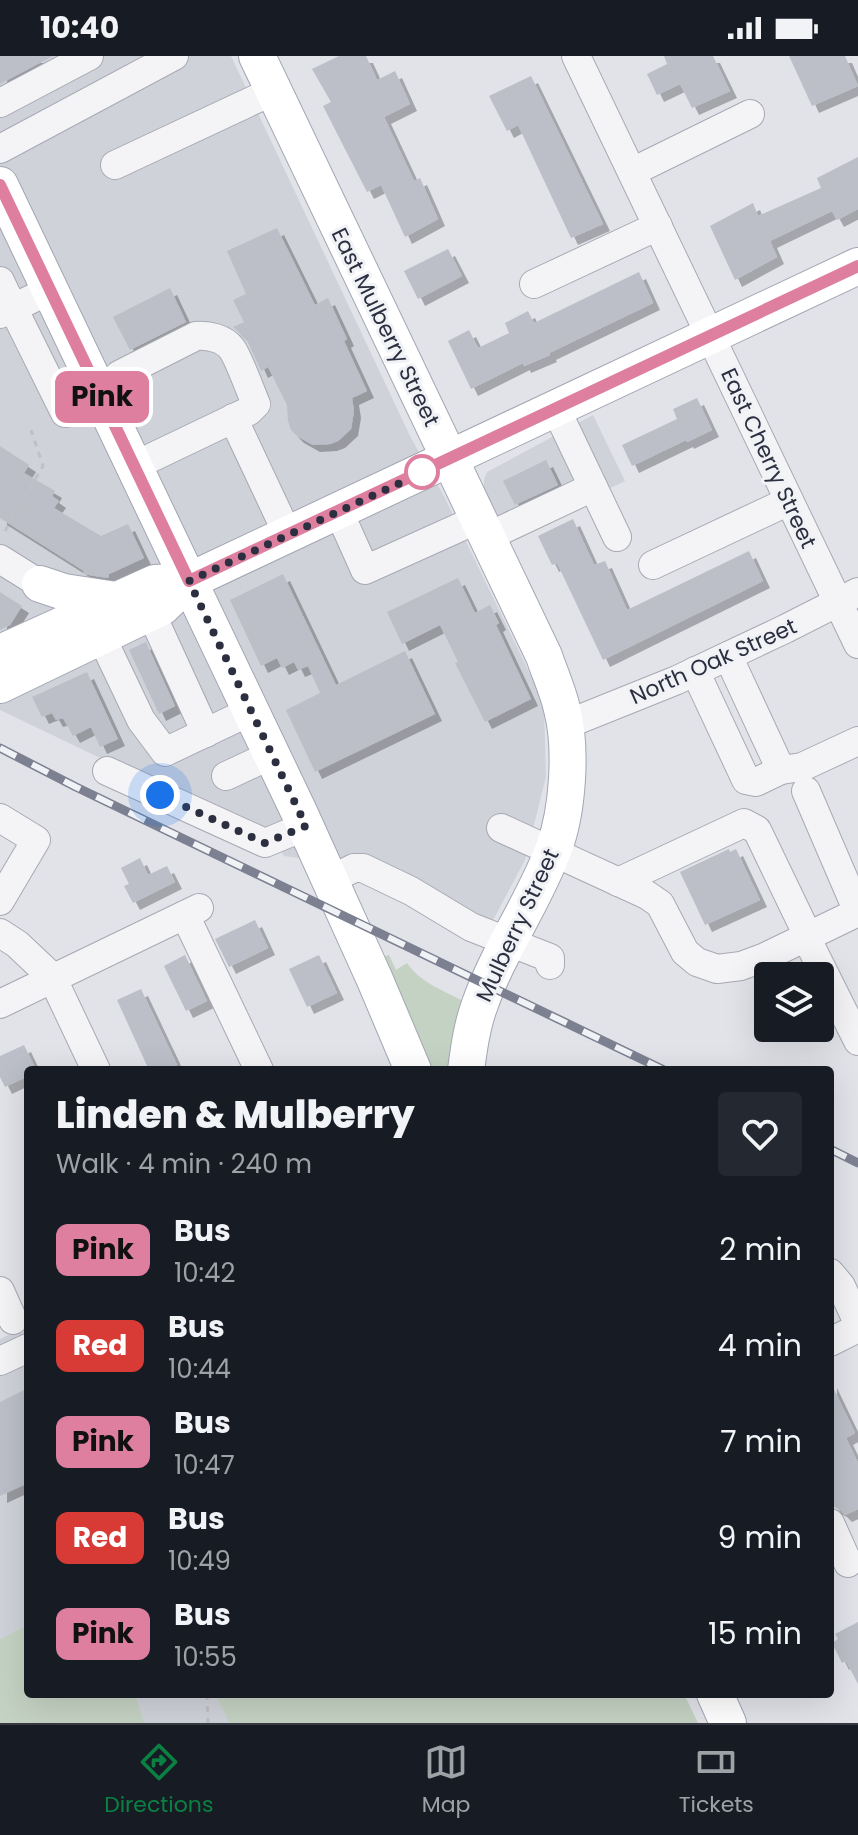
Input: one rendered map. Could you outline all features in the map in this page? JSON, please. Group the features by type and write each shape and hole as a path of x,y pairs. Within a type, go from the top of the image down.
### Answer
{"main road":[{"name":"East Mulberry Street","path":"257,56 544,656 565,728"},
{"path":"0,185 306,826 411,1066"},
{"path":"0,685 162,607 189,581 858,266"},
{"path":"16,646 155,583 189,581"},
{"path":"40,584 64,592 116,600"},
{"path":"16,646 48,620 50,609 47,593 40,584"},
{"name":"Mulberry Street","path":"467,1066 479,1005 552,852 565,797 568,760 565,728"},
{"path":"717,1698 728,1723"}],"street":[{"path":"0,103 89,56"},
{"path":"0,149 174,56"},
{"name":"East Cherry Street","path":"576,56 789,501 848,597 858,644"},
{"path":"115,165 273,91"},
{"path":"632,172 750,114"},
{"path":"534,284 658,226"},
{"path":"0,281 7,311 46,374 65,413 100,394 119,375 196,336 208,335 232,349 256,404 249,411 134,466"},
{"path":"7,311 50,290"},
{"path":"46,374 82,356"},
{"path":"556,409 617,537"},
{"path":"233,418 288,535"},
{"path":"339,512 365,570 593,487"},
{"path":"653,565 789,501"},
{"path":"0,559 40,584"},
{"name":"North Oak Street","path":"565,728 728,656 848,597"},
{"path":"151,613 206,733"},
{"path":"101,636 141,720 165,752 251,711"},
{"path":"728,656 781,770"},
{"path":"695,671 746,780 756,782 781,770 802,767 858,741"},
{"path":"226,776 271,755"},
{"path":"107,771 265,843 306,826"},
{"path":"501,828 654,900 668,917 685,952 709,968 723,969 765,957 858,912 806,791"},
{"path":"0,818 36,840 0,901"},
{"path":"618,882 744,823 757,830 858,1041"},
{"path":"330,880 354,868 363,868 411,891 471,927 550,958 550,965"},
{"path":"0,1004 192,911 257,1066"},
{"path":"0,933 17,944 52,977 94,1066"},
{"path":"834,1278 841,1286 858,1326 834,1340"},
{"path":"0,1291 14,1320"},
{"path":"0,1361 24,1350"},
{"path":"834,1534 845,1564"}],"path":[{"path":"5,531 43,466 31,430"},
{"path":"207,1698 208,1723"}],"shaded area":[{"path":"0,56 231,56 410,436 444,496 544,703 546,777 525,860 491,924 340,864 284,856 271,832 240,825 0,710"},
{"path":"593,415 625,481 505,539 484,497 487,472"},
{"path":"24,1327 24,1698 217,1698 229,1723 0,1723 0,1339"}],"green space":[{"path":"389,955 396,970 407,963 426,982 467,1003 455,1066 423,1066 382,957"},
{"path":"24,1627 24,1698 136,1698 144,1723 0,1723 0,1639"},
{"path":"217,1698 686,1698 698,1723 229,1723"}],"building":[{"path":"0,56 53,56 0,84"},
{"path":"339,56 366,56 377,80 395,71 410,104 384,117 414,181 420,178 438,219 405,237 381,185 367,192 323,106 331,102 312,69"},
{"path":"664,56 713,56 730,91 692,108 680,84 657,95 647,74 667,64"},
{"path":"789,56 845,56 858,86 812,106"},
{"path":"531,76 603,224 571,238 518,125 507,131 489,96"},
{"path":"858,157 858,209 837,220 832,211 770,241 777,257 735,280 710,226 753,203 758,216 821,188 817,178"},
{"path":"277,228 315,305 328,298 367,391 352,398 354,411 351,429 330,444 313,445 291,430 287,405 268,367 261,371 247,340 233,327 244,322 233,300 246,294 227,251"},
{"path":"448,249 462,276 418,299 404,271"},
{"path":"639,272 653,303 550,355 524,366 523,363 471,389 448,341 469,330 478,348 509,333 505,323 528,311 534,323"},
{"path":"170,288 186,322 130,350 113,317"},
{"path":"697,398 712,430 632,466 622,445 677,419 673,409"},
{"path":"0,446 29,465 24,473 55,491 52,496 59,501 54,508 101,536 128,524 144,558 109,574 108,578 83,574 84,571 0,518"},
{"path":"546,460 558,485 515,505 503,481"},
{"path":"573,519 594,565 605,561 627,610 749,551 763,581 603,660 557,563 552,565 538,536"},
{"path":"283,574 336,685 405,651 435,714 315,772 286,710 320,693 308,666 298,670 294,662 282,668 277,658 261,666 230,600"},
{"path":"458,578 475,613 490,605 499,623 496,625 531,699 485,722 440,625 402,644 387,612"},
{"path":"0,592 22,606 10,625 0,630"},
{"path":"146,642 175,706 159,714 129,650"},
{"path":"87,672 118,739 100,747 91,727 73,736 63,718 56,720 52,713 42,717 32,697"},
{"path":"729,849 730,852 736,849 760,900 705,925 680,872"},
{"path":"140,858 148,875 167,866 175,882 133,903 124,886 129,884 121,868"},
{"path":"255,920 268,948 229,967 215,939"},
{"path":"185,955 207,1001 186,1011 164,966"},
{"path":"319,955 337,993 307,1007 289,969"},
{"path":"141,989 177,1065 147,1066 117,1000"},
{"path":"24,1045 34,1066 24,1066 24,1078 5,1087 0,1077 0,1056"},
{"path":"834,1389 855,1433 846,1438 858,1463 858,1509 845,1515 834,1507"},
{"path":"24,1390 24,1485 0,1496 0,1402"},
{"path":"858,1622 858,1684 846,1661 842,1663 834,1647 838,1639 835,1634"}],"railway":[{"path":"0,748 656,1066"},
{"path":"834,1151 858,1163"}],"bus line":[{"name":"Pink","path":"0,185 189,581 858,266"}],"route":[{"path":"160,795 265,843 306,826 189,581 428,470 422,472"}]}
